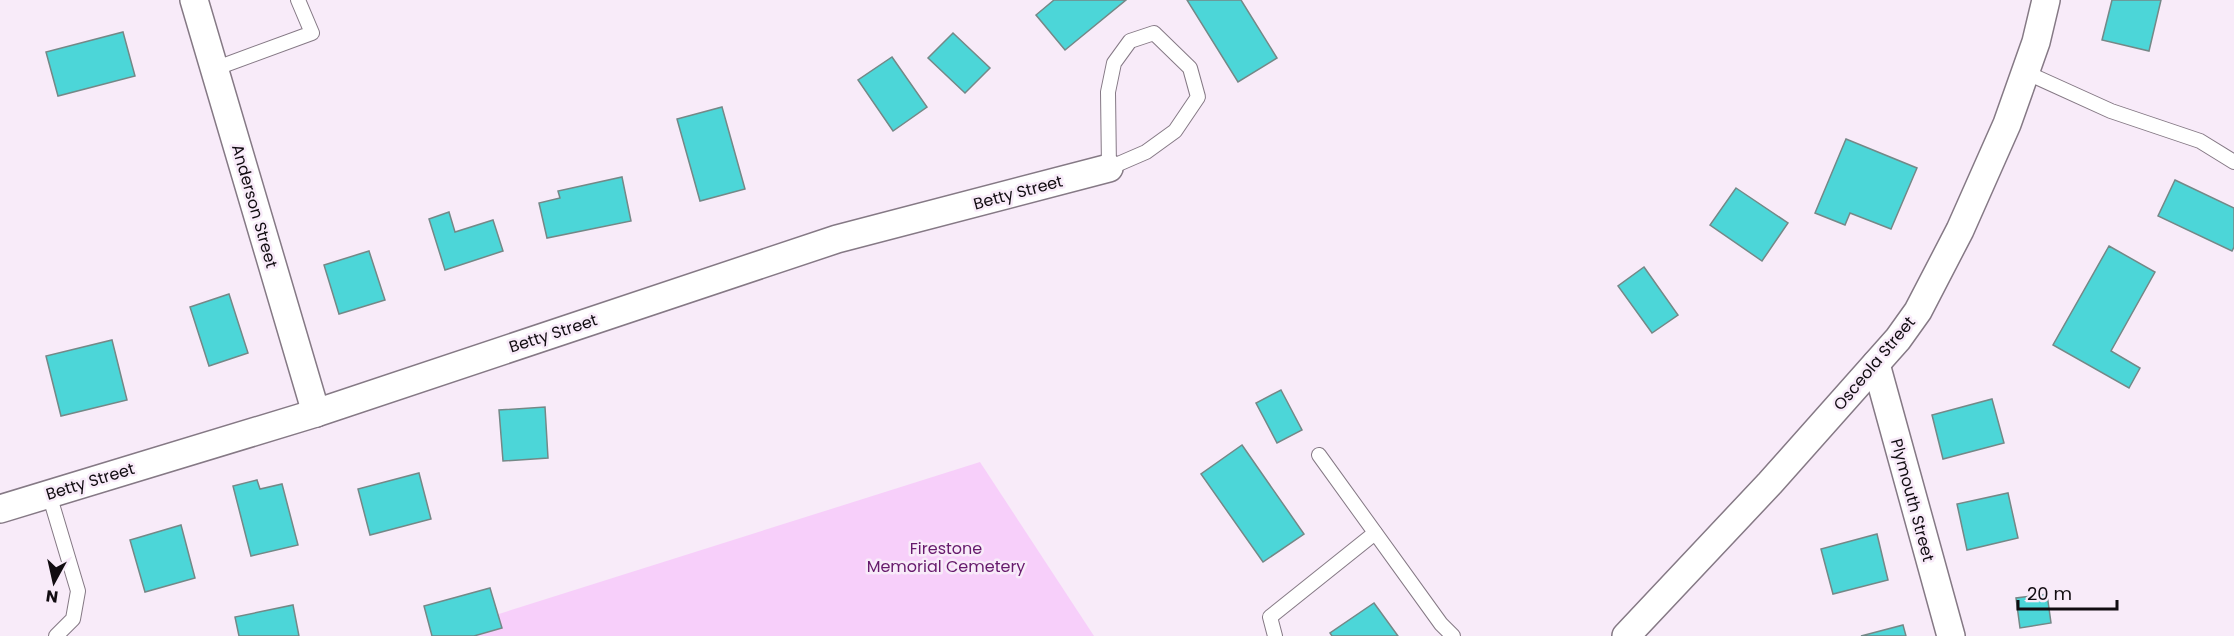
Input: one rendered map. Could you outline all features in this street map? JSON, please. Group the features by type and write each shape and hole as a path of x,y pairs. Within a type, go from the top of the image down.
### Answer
{"street":[{"name":"Anderson Street","path":"194,0 316,412"},
{"name":"Osceola Street","path":"1626,636 1770,483 1898,339 1918,311 1960,230 2007,124 2036,42 2046,0"},
{"name":"Betty Street","path":"0,509 316,412 837,239 1109,168"},
{"name":"Plymouth Street","path":"1876,364 1951,636"}],"lane":[{"path":"214,69 312,33 298,0"},
{"path":"1154,33 1190,68 1198,97 1175,130 1146,152 1109,168 1108,92 1114,63 1130,41 1154,33"},
{"path":"2025,72 2111,111 2200,141 2234,162"},
{"path":"1319,455 1441,624 1453,636"},
{"path":"50,494 78,591 73,619 56,636"},
{"path":"1275,636 1270,617 1375,533"}],"green space":[{"name":"Firestone Memorial Cemetery","path":"980,462 1094,636 429,636"}],"building":[{"path":"1054,0 1126,0 1065,50 1036,15"},
{"path":"1187,0 1241,0 1277,58 1238,82"},
{"path":"2112,0 2161,0 2149,51 2102,40"},
{"path":"123,32 135,76 58,96 46,52"},
{"path":"953,33 990,68 965,93 928,58"},
{"path":"892,57 927,107 893,131 858,80"},
{"path":"722,107 745,189 700,201 677,119"},
{"path":"1846,139 1917,168 1891,229 1850,213 1845,225 1815,213"},
{"path":"622,177 631,221 547,238 539,203 560,198 558,191"},
{"path":"2175,180 2234,208 2234,247 2232,251 2158,216"},
{"path":"1736,188 1788,223 1762,261 1710,225"},
{"path":"449,212 455,232 493,220 503,251 445,270 429,219"},
{"path":"2109,246 2155,272 2111,351 2140,368 2129,388 2053,345"},
{"path":"369,251 385,300 339,314 324,265"},
{"path":"1644,267 1678,315 1652,333 1618,286"},
{"path":"229,294 248,353 209,366 190,307"},
{"path":"112,340 127,400 61,416 46,356"},
{"path":"1281,390 1302,430 1277,443 1256,403"},
{"path":"1992,399 2004,443 1943,459 1932,415"},
{"path":"545,407 548,458 503,461 499,410"},
{"path":"1242,445 1304,534 1263,562 1201,474"},
{"path":"419,473 431,519 370,535 358,489"},
{"path":"257,480 260,489 282,484 298,545 251,556 233,486"},
{"path":"2008,493 2018,538 1967,550 1957,504"},
{"path":"181,525 195,578 145,592 130,540"},
{"path":"1877,534 1888,580 1833,594 1821,549"},
{"path":"490,588 502,628 474,636 432,636 424,606"},
{"path":"2047,594 2051,623 2020,628 2016,598"},
{"path":"1374,603 1398,636 1332,636 1330,633"},
{"path":"293,605 299,636 239,636 235,617"},
{"path":"1903,625 1906,636 1861,636"}]}
